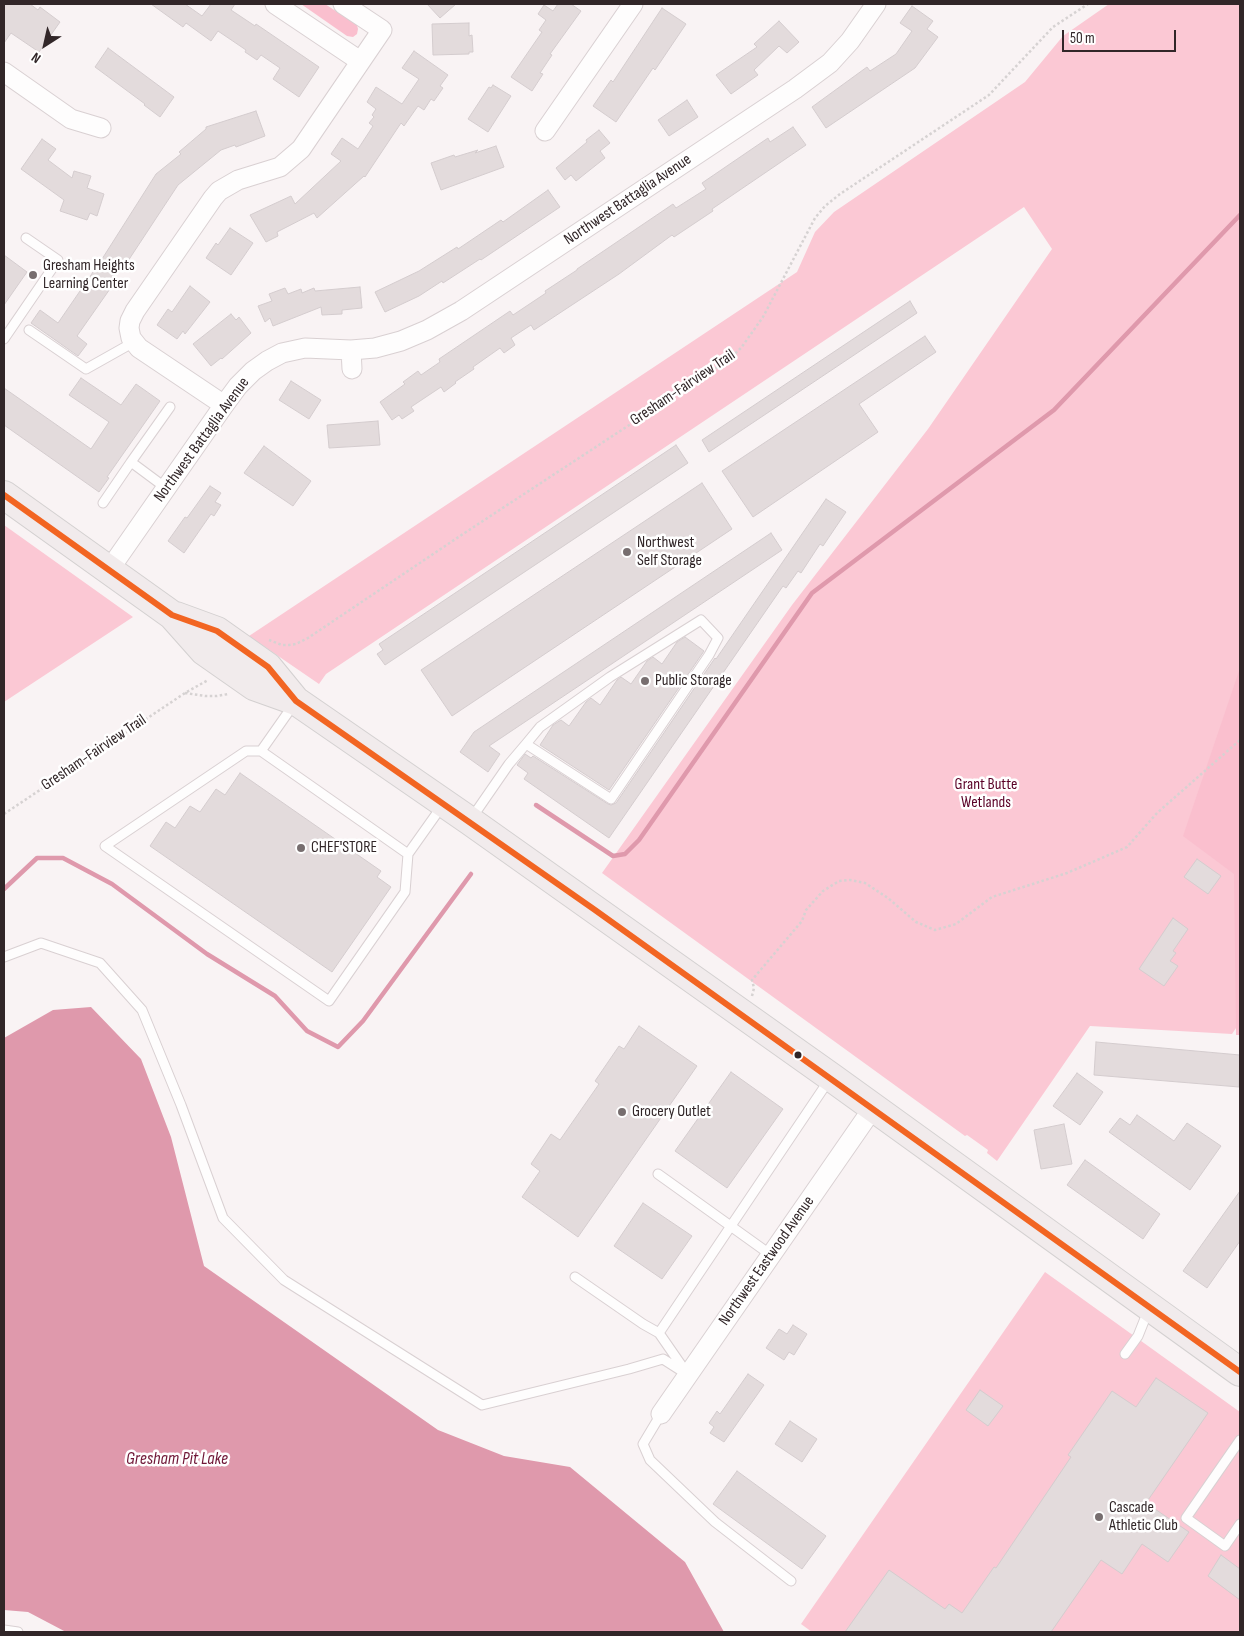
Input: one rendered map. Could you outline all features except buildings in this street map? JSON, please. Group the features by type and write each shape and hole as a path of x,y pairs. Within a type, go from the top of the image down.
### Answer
{"main road":[{"path":"4,495 172,614 204,651 254,686 296,701 470,821 831,1077 1240,1372"},
{"path":"172,614 217,631 268,667 296,701"}],"street":[{"path":"275,4 360,61"},
{"path":"224,405 139,348 131,338 130,321 135,311 219,191 238,180 280,167 301,149 382,30 343,4"},
{"path":"545,131 633,4"},
{"name":"Northwest Battaglia Avenue","path":"109,570 224,405 238,386 253,371 282,353 305,348 350,350 375,348 401,341 428,330 461,311 830,63 850,41 876,4"},
{"path":"4,72 70,118 101,128"},
{"path":"350,350 352,369"},
{"name":"Northwest Eastwood Avenue","path":"661,1414 873,1108"}],"lane":[{"path":"4,339 58,260 26,238"},
{"path":"29,330 86,369 134,342"},
{"path":"103,503 170,407"},
{"path":"131,462 166,488"},
{"path":"470,821 509,764 540,727 610,677 701,620 718,638 709,655 611,799 526,744"},
{"path":"261,751 296,701"},
{"path":"408,854 261,751 246,751 105,846 329,1001 405,892 408,854 443,803"},
{"path":"4,957 41,943 100,963 142,1010 223,1218 284,1280 482,1405 663,1359 688,1375"},
{"path":"660,1332 831,1077"},
{"path":"658,1174 771,1255"},
{"path":"576,1277 643,1324 660,1332 688,1375"},
{"path":"1125,1354 1138,1336 1150,1307"},
{"path":"661,1414 643,1444 650,1460 715,1522 791,1581"},
{"path":"1240,1440 1186,1518 1225,1546 1240,1524"},
{"path":"4,1630 18,1632"}],"path":[{"name":"Gresham-Fairview Trail","path":"266,639 282,645 289,645 308,638 462,534 727,361 742,348 763,318 815,218 825,206 840,194 990,95 1053,27 1088,4"},
{"name":"Gresham-Fairview Trail","path":"4,814 185,693 210,679"},
{"path":"185,693 217,696 254,686"},
{"path":"741,1013 754,993 752,980 802,921 806,910 824,891 839,881 850,880 865,883 888,898 916,922 935,930 956,924 992,897 1067,873 1127,847 1157,813 1240,740"}],"green space":[{"name":"Grant Butte Wetlands","path":"1109,4 1240,4 1240,1022 1232,1034 1090,1026 997,1161 987,1153 988,1150 967,1135 965,1136 602,873 792,605 928,429 1052,249 1024,207 326,674 319,684 249,636 797,272 815,232 834,212 1025,82 1063,36"},
{"path":"4,525 133,617 4,702"},
{"path":"1045,1272 1240,1412 1240,1632 812,1632 801,1624"}],"shaded area":[{"path":"301,4 325,4 357,25 357,34 353,37 347,36"},
{"path":"1240,668 1240,1035 1236,1035 1234,874 1183,836"}],"water":[{"name":"Gresham Pit Lake","path":"91,1007 141,1059 171,1137 204,1266 438,1430 504,1456 570,1467 685,1562 724,1632 66,1632 28,1612 4,1610 4,1038 53,1010"}],"waterway":[{"path":"536,805 613,856 625,854 639,840 812,593 1054,410 1240,215"},
{"path":"4,889 37,858 63,858 112,884 207,954 275,996 307,1031 338,1047 363,1021 471,874"}],"transit line":[{"path":"4,495 172,615 217,631 268,667 296,701 595,910 1240,1372"}],"place":[{"name":"Gresham Heights Learning Center","path":"33,275"},
{"name":"Northwest Self Storage","path":"627,552"},
{"name":"Public Storage","path":"645,681"},
{"name":"CHEF'STORE","path":"301,848"},
{"name":"Grocery Outlet","path":"622,1112"},
{"name":"Cascade Athletic Club","path":"1099,1517"}]}
